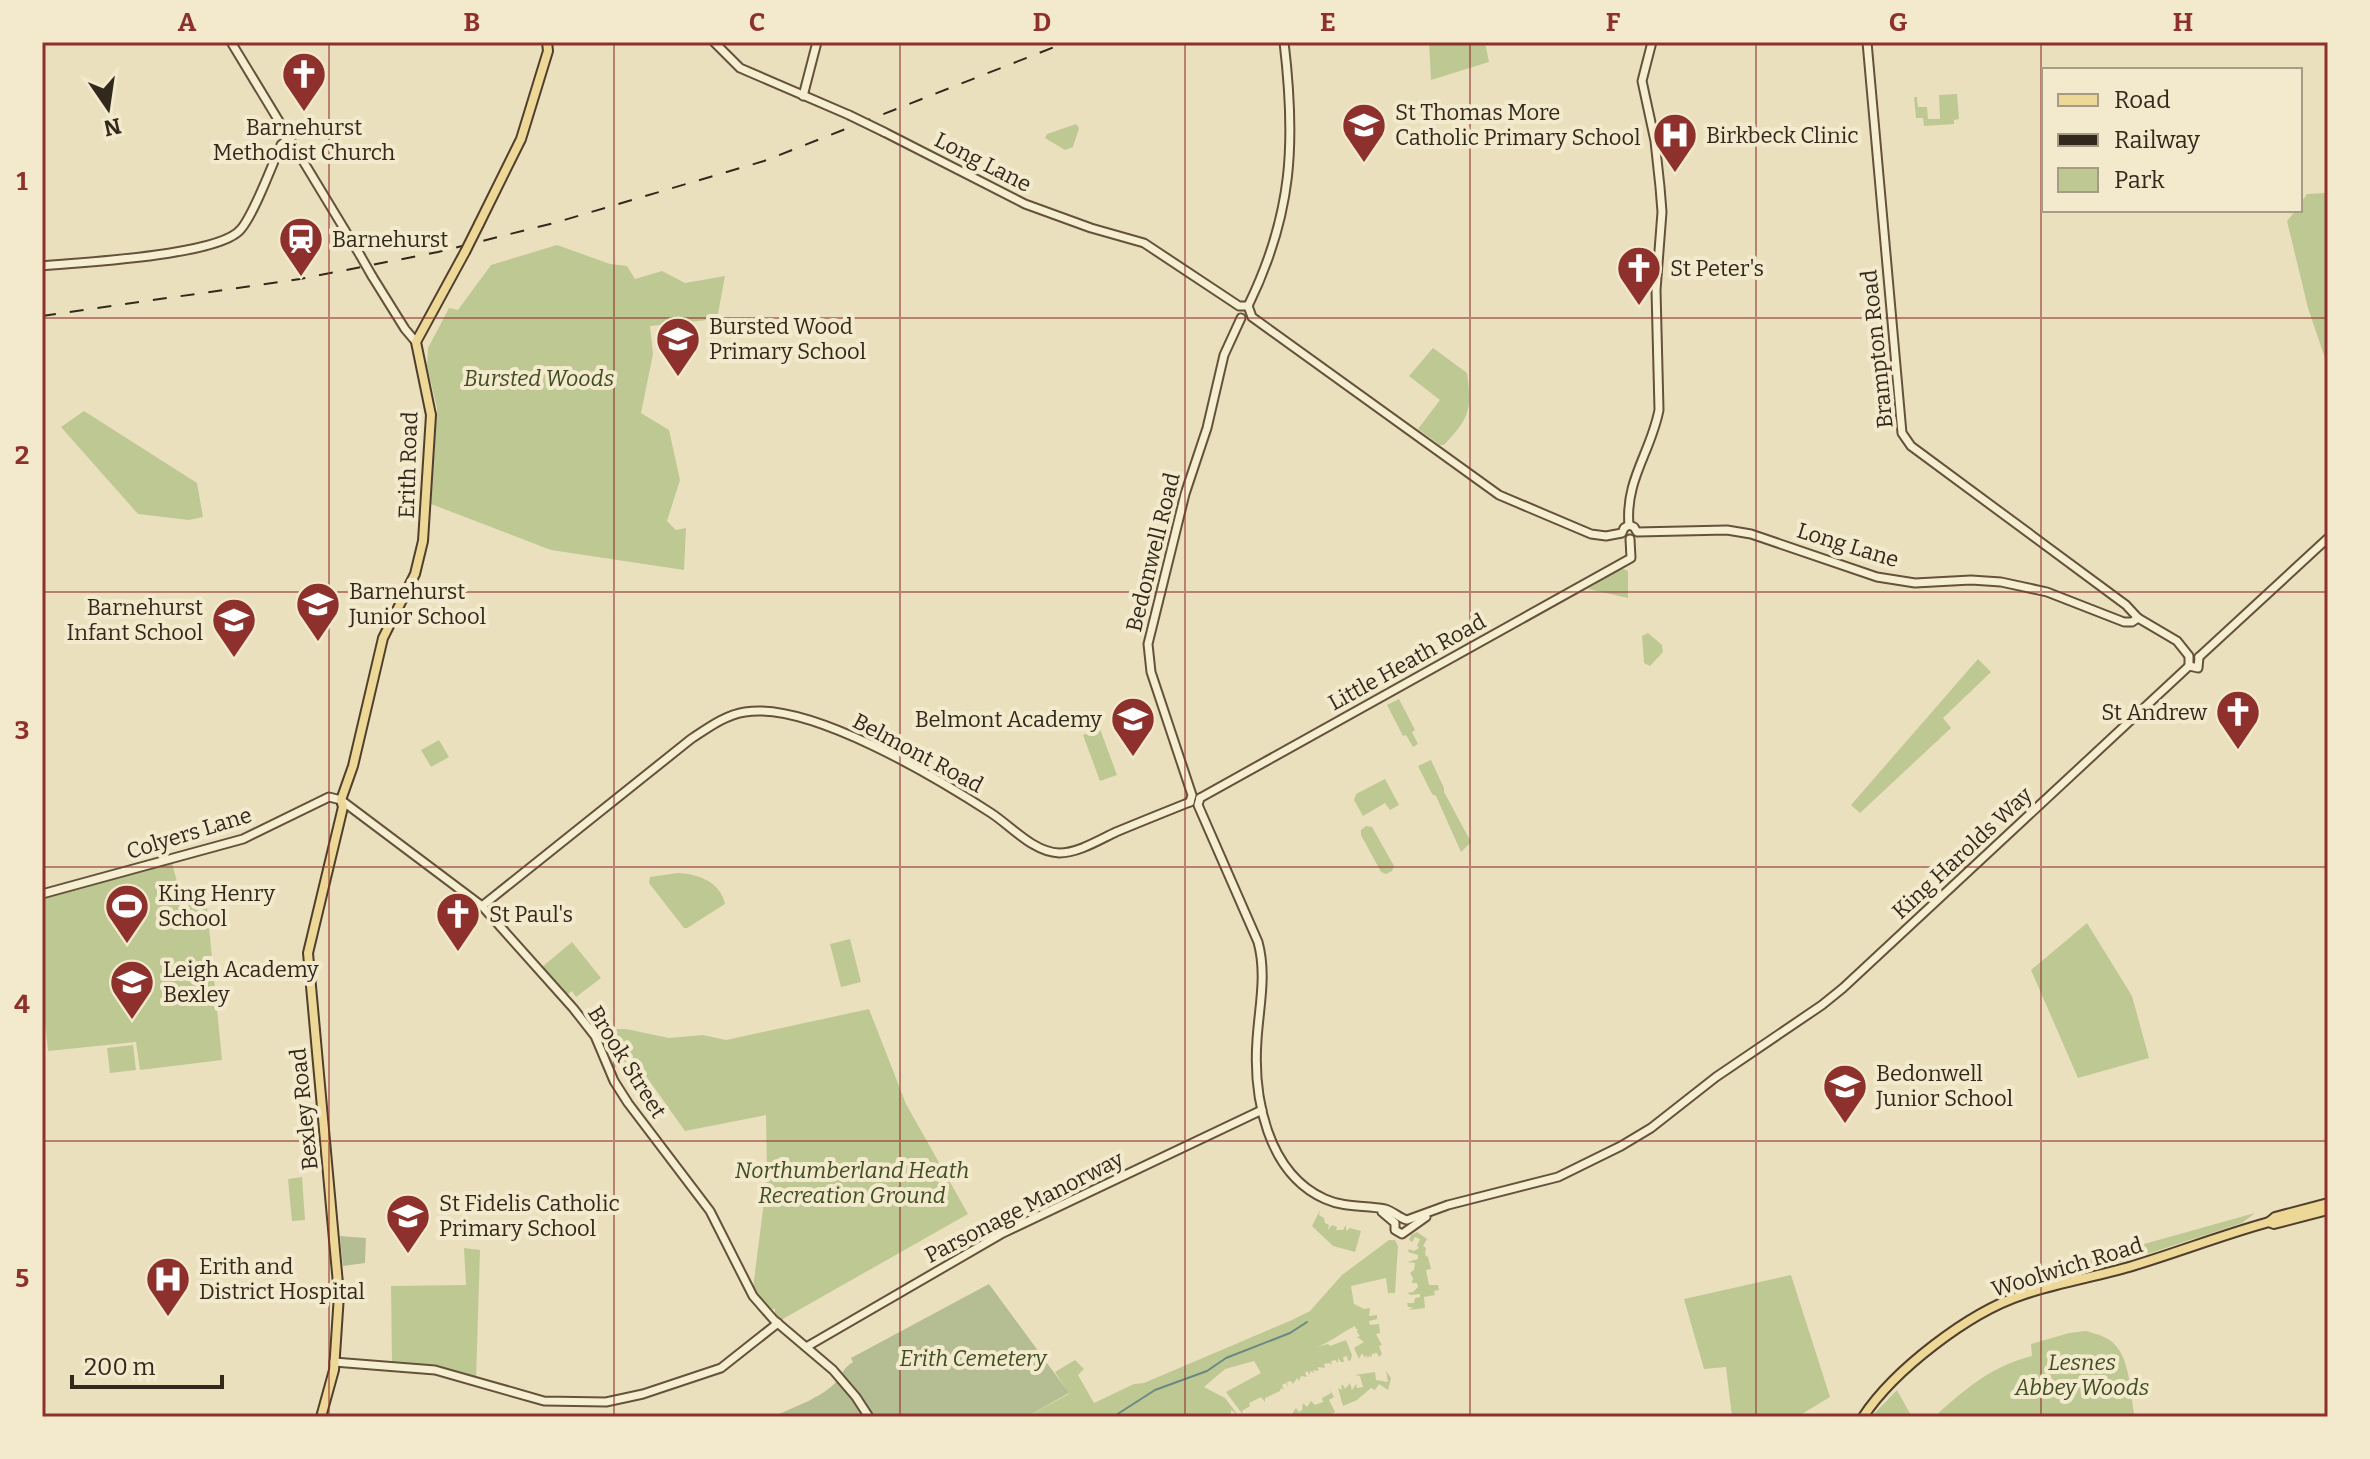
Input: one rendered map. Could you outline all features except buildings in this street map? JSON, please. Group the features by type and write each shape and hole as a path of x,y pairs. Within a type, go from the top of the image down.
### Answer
{"main road":[{"path":"416,342 465,252 519,138 548,51 547,42"},
{"name":"Erith Road","path":"341,800 353,766 383,638 415,574 423,541 431,415 416,342"},
{"name":"Bexley Road","path":"321,1417 331,1386 339,1295 308,953 343,807 341,800"},
{"name":"Woolwich Road","path":"1863,1417 1876,1399 1948,1333 2021,1295 2131,1267 2269,1222 2275,1217 2328,1203"},
{"name":"Woolwich Road","path":"2269,1222 2274,1224 2328,1210"}],"street":[{"path":"231,42 372,276 416,342"},
{"name":"Long Lane","path":"714,42 740,68 849,115 1025,204 1144,243 1244,306"},
{"path":"803,96 817,42"},
{"path":"1252,317 1249,320 1241,318 1276,234 1289,174 1291,125 1284,42"},
{"path":"1629,525 1629,492 1642,454 1655,430 1659,410 1656,290 1662,212 1655,141 1642,81 1652,42"},
{"name":"Brampton Road","path":"1867,42 1902,433 1911,446 2126,605 2138,618 2165,632 2189,656"},
{"path":"42,266 194,250 233,236 244,225 281,145 289,138"},
{"path":"1244,306 1252,317 1499,495 1591,534 1606,536 1622,533"},
{"name":"Bedonwell Road","path":"1241,318 1224,355 1148,644 1151,672 1195,800 1258,942 1263,979 1256,1072 1262,1110 1278,1153 1294,1178 1335,1203 1376,1209 1403,1223 1448,1205 1525,1188 1577,1168 1645,1133 1749,1053"},
{"path":"1622,533 1630,539 1637,532 1629,525"},
{"path":"1622,533 1629,525"},
{"name":"Long Lane","path":"1637,532 1727,530 1751,534 1877,577 1915,583 2001,582 2047,592 2124,622 2138,618"},
{"path":"2199,657 2189,656 2189,666 2198,668 2199,657 2328,538"},
{"name":"Little Heath Road","path":"1195,800 1631,558 1630,539"},
{"name":"King Harolds Way","path":"1749,1053 1843,988 2189,666"},
{"name":"Belmont Road","path":"482,906 691,739 721,720 746,712 775,712 813,722 870,744 983,808 1050,852 1073,851 1195,800"},
{"name":"Colyers Lane","path":"42,894 243,839 329,797 341,800"},
{"name":"Brook Street","path":"341,800 482,906 588,1027 628,1103 710,1211 746,1286 762,1308 808,1346 848,1387 869,1417"},
{"name":"Parsonage Manorway","path":"808,1346 1003,1233 1262,1110"},
{"path":"334,1362 435,1370 497,1386 530,1399 606,1402 643,1394 721,1368 778,1323"}],"green space":[{"path":"1429,42 1485,42 1489,62 1431,80"},
{"path":"1957,94 1959,119 1954,120 1954,124 1924,126 1923,118 1916,118 1914,97 1917,97 1918,107 1927,107 1928,119 1940,119 1939,95"},
{"path":"1076,124 1079,128 1073,147 1065,150 1045,138 1047,134"},
{"path":"2328,193 2328,367 2308,308 2287,221 2294,212 2302,212 2302,201 2307,194"},
{"name":"Bursted Woods","path":"557,245 610,264 627,266 635,279 662,271 685,283 725,276 717,319 650,326 653,354 641,413 669,430 680,480 667,521 676,530 686,528 684,570 551,550 431,504 437,408 427,366 428,348 449,308 458,310 491,265"},
{"path":"1433,348 1467,373 1469,386 1469,405 1464,420 1444,445 1418,429 1440,400 1409,376"},
{"path":"84,411 197,483 203,517 189,520 138,514 61,427"},
{"path":"1621,568 1628,571 1628,598 1588,589"},
{"path":"1648,633 1662,645 1663,652 1650,666 1644,663 1642,636"},
{"path":"1978,659 1991,672 1943,718 1951,728 1860,813 1851,805"},
{"path":"1399,699 1415,730 1412,732 1418,744 1413,747 1406,735 1403,736 1387,705"},
{"path":"1100,729 1117,775 1100,781 1083,735"},
{"path":"439,740 449,757 431,767 421,750"},
{"path":"1431,760 1471,842 1461,852 1436,796 1432,794 1418,766"},
{"path":"1385,779 1399,805 1390,810 1385,803 1363,816 1354,800 1356,794"},
{"path":"1366,826 1372,827 1394,866 1386,874 1381,872 1361,835 1361,830"},
{"name":"King Henry School","path":"172,863 180,893 205,886 222,1060 140,1070 136,1042 48,1051 42,991 42,899"},
{"path":"678,873 708,881 718,890 725,904 684,928 649,883 650,877"},
{"path":"2087,923 2132,996 2149,1058 2078,1078 2031,970"},
{"path":"850,939 861,982 841,987 830,944"},
{"path":"572,942 601,978 576,997 572,991 567,995 542,967"},
{"name":"Northumberland Heath Recreation Ground","path":"869,1009 906,1104 968,1214 781,1320 775,1309 770,1309 753,1288 767,1178 766,1115 685,1131 636,1062 631,1059 614,1068 600,1036 604,1029 626,1029 669,1038 703,1035 726,1040"},
{"path":"133,1045 136,1070 110,1073 107,1048"},
{"path":"302,1177 305,1220 292,1221 288,1179"},
{"path":"1320,1210 1319,1215 1329,1225 1328,1230 1332,1225 1337,1227 1336,1230 1343,1230 1346,1225 1346,1231 1350,1228 1361,1231 1355,1252 1333,1246 1312,1226"},
{"path":"2255,1213 2242,1223 2079,1273 2076,1263"},
{"path":"1417,1232 1427,1239 1423,1246 1431,1269 1426,1270 1429,1285 1438,1285 1439,1290 1434,1291 1435,1295 1424,1297 1425,1308 1409,1310 1413,1307 1408,1307 1407,1303 1414,1303 1415,1298 1420,1297 1420,1294 1407,1293 1418,1287 1417,1283 1412,1283 1410,1273 1415,1263 1407,1262 1418,1259 1418,1255 1408,1252 1409,1249 1414,1251 1419,1248 1420,1239 1415,1237 1412,1242 1409,1240"},
{"path":"340,1236 366,1238 365,1263 343,1266"},
{"path":"1389,1240 1395,1240 1398,1246 1395,1293 1388,1293 1386,1278 1351,1286 1354,1304 1364,1309 1370,1308 1369,1316 1377,1315 1377,1319 1369,1321 1370,1325 1379,1324 1380,1333 1376,1334 1382,1345 1379,1346 1382,1354 1379,1357 1377,1353 1365,1358 1362,1353 1359,1359 1354,1348 1364,1342 1357,1337 1360,1336 1355,1326 1317,1347 1346,1340 1351,1360 1348,1361 1347,1356 1341,1362 1338,1358 1338,1363 1335,1360 1331,1361 1332,1365 1324,1364 1325,1368 1318,1367 1318,1371 1313,1370 1314,1373 1310,1371 1310,1375 1307,1371 1307,1377 1301,1376 1299,1381 1297,1378 1293,1384 1287,1382 1288,1387 1286,1383 1282,1385 1284,1390 1281,1388 1265,1398 1265,1402 1261,1397 1249,1403 1250,1406 1242,1411 1243,1415 1226,1392 1261,1373 1254,1361 1225,1369 1204,1387 1225,1398 1238,1415 1231,1410 1231,1417 1179,1417 1175,1414 1177,1417 1026,1417 1069,1394 1055,1372 1075,1360 1084,1369 1078,1375 1094,1403 1310,1311 1342,1275"},
{"path":"464,1248 480,1250 476,1381 437,1366 392,1363 391,1286 466,1285"},
{"path":"1791,1275 1830,1397 1797,1417 1732,1417 1726,1367 1704,1369 1684,1299"},
{"name":"Erith Cemetery","path":"989,1284 1069,1393 1026,1417 772,1417 823,1393 853,1362 851,1358"},
{"name":"Lesnes Abbey Woods","path":"2086,1331 2104,1337 2120,1351 2128,1372 2135,1417 1934,1417 1967,1388 1991,1373 2032,1356 2031,1344"},
{"path":"1386,1371 1391,1378 1388,1390 1379,1384 1375,1390 1371,1388 1357,1400 1343,1406 1338,1388 1342,1390 1341,1385 1345,1389 1350,1383 1352,1390 1356,1384 1357,1388 1363,1387 1360,1376 1355,1375 1375,1372 1376,1380 1388,1382"},
{"path":"1329,1388 1334,1397 1329,1400 1335,1412 1326,1417 1290,1417 1296,1408 1299,1412 1302,1410 1303,1403 1307,1407 1311,1401 1315,1405 1323,1402 1322,1398 1331,1393"},
{"path":"1897,1390 1912,1417 1871,1417"}],"waterway":[{"path":"1113,1417 1155,1390 1207,1371 1226,1358 1290,1333 1307,1322"}],"railway":[{"path":"42,316 300,279 438,252 554,223 764,161 1067,42"}],"place":[{"name":"Barnehurst Methodist Church","path":"304,113"},
{"name":"St Thomas More Catholic Primary School","path":"1364,164"},
{"name":"Birkbeck Clinic","path":"1675,174"},
{"name":"Barnehurst","path":"301,278"},
{"name":"St Peter's","path":"1639,307"},
{"name":"Bursted Wood Primary School","path":"678,378"},
{"name":"Barnehurst Junior School","path":"318,643"},
{"name":"Barnehurst Infant School","path":"234,659"},
{"name":"St Andrew","path":"2238,751"},
{"name":"Belmont Academy","path":"1133,758"},
{"name":"King Henry School","path":"127,945"},
{"name":"St Paul's","path":"458,953"},
{"name":"Leigh Academy Bexley","path":"132,1021"},
{"name":"Bedonwell Junior School","path":"1845,1125"},
{"name":"St Fidelis Catholic Primary School","path":"408,1255"},
{"name":"Erith and District Hospital","path":"168,1318"}]}
